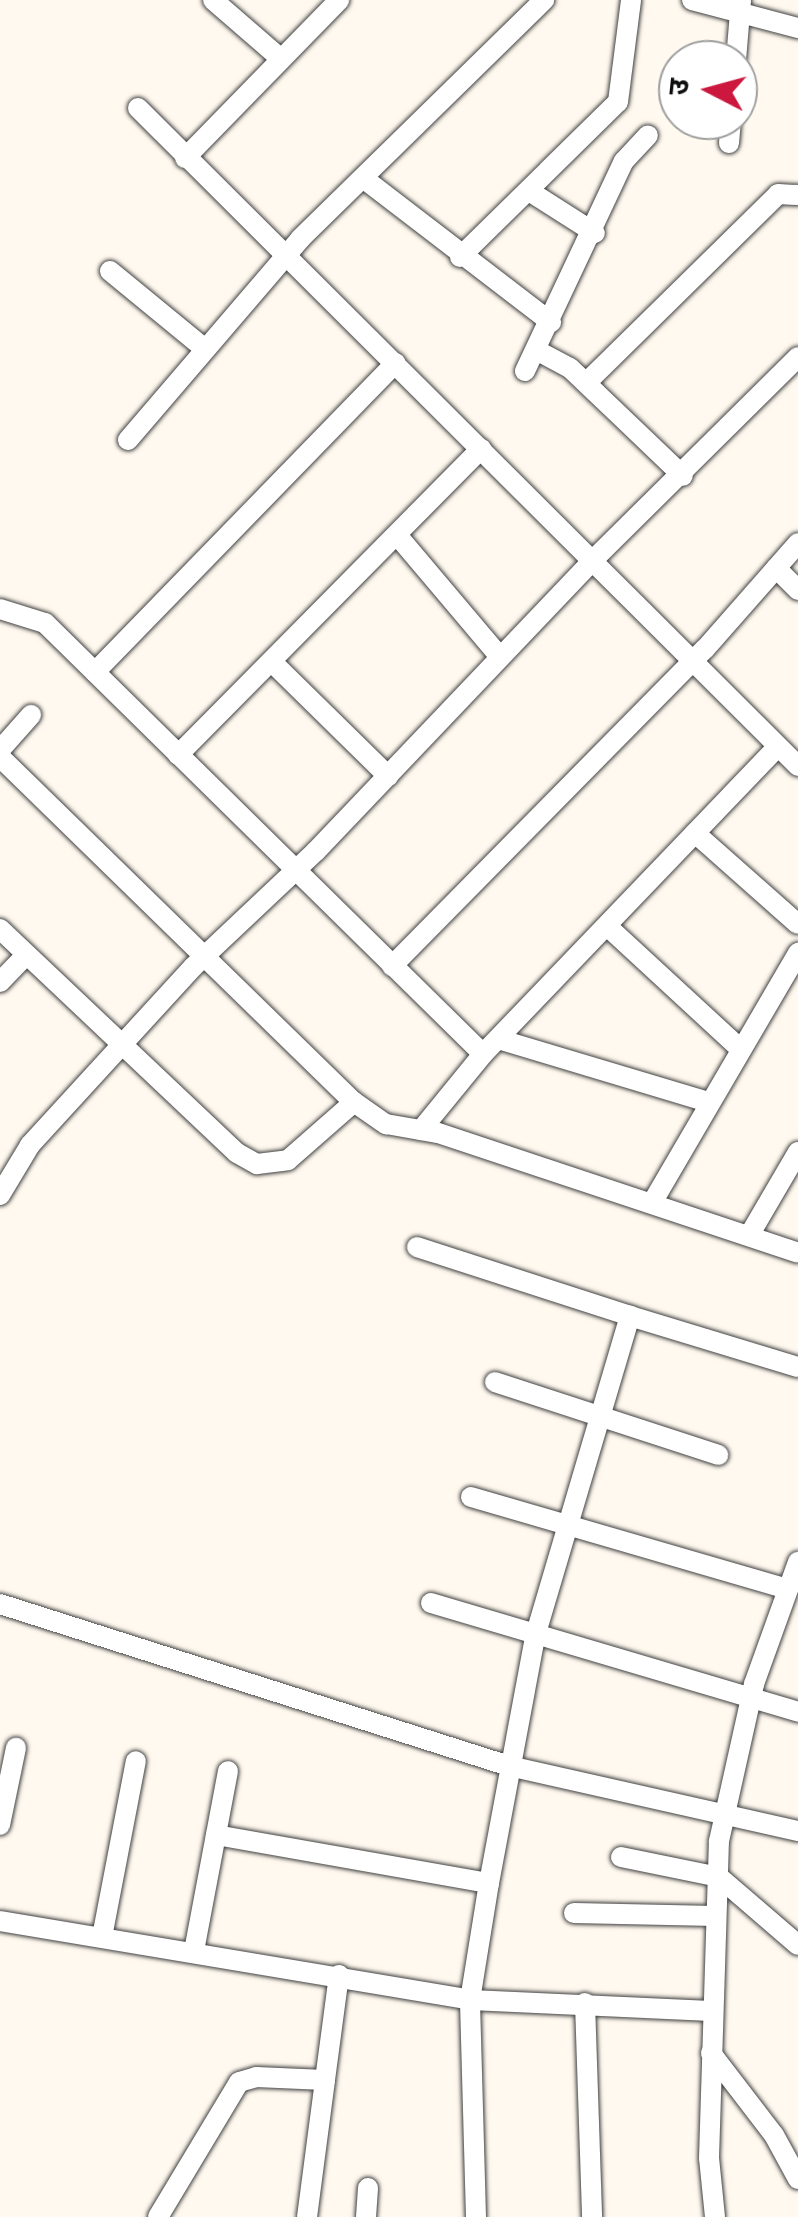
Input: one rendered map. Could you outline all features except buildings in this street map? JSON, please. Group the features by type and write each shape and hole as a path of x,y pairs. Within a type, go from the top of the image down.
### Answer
{"street":[{"path":"213,0 282,59"},
{"path":"185,158 339,0"},
{"path":"128,440 287,254 544,0"},
{"path":"460,257 618,102 632,0"},
{"path":"692,0 741,5 798,28"},
{"path":"738,40 741,5"},
{"path":"138,108 798,766"},
{"path":"525,372 595,234 624,161 648,135"},
{"path":"362,178 460,257 551,322"},
{"path":"529,191 595,234"},
{"path":"587,382 778,194 798,194"},
{"path":"110,272 205,349"},
{"path":"536,350 587,382 683,476"},
{"path":"0,1195 30,1145 204,957 295,871 592,561 683,476 798,358"},
{"path":"95,672 395,363"},
{"path":"178,755 480,449"},
{"path":"397,535 500,657"},
{"path":"392,966 694,660 798,543"},
{"path":"776,568 798,590"},
{"path":"0,608 45,623 392,966 490,1047 708,1102"},
{"path":"272,662 388,776"},
{"path":"0,750 31,715"},
{"path":"421,1130 490,1047 777,747"},
{"path":"0,757 354,1102 386,1124 421,1130 750,1234 798,1253"},
{"path":"696,833 798,924"},
{"path":"606,926 738,1047"},
{"path":"0,928 238,1154 258,1164 288,1160 354,1102"},
{"path":"652,1203 738,1047 798,953"},
{"path":"0,982 26,954"},
{"path":"750,1234 798,1152"},
{"path":"417,1247 798,1367"},
{"path":"476,2217 470,2000 489,1883 536,1634 630,1316"},
{"path":"496,1382 718,1455"},
{"path":"471,1497 788,1589"},
{"path":"715,2217 712,2011 715,1916 726,1811 751,1696 798,1562"},
{"path":"431,1603 798,1712"},
{"path":"0,1604 510,1766 798,1830"},
{"path":"0,1825 16,1748"},
{"path":"102,1937 136,1762"},
{"path":"194,1951 228,1770"},
{"path":"216,1835 489,1883"},
{"path":"622,1857 719,1877 798,1946"},
{"path":"574,1913 715,1916"},
{"path":"0,1921 340,1975 470,2000 712,2011"},
{"path":"307,2217 340,1975"},
{"path":"584,2003 592,2217"},
{"path":"711,2053 774,2135 798,2179"},
{"path":"163,2216 238,2082 256,2077 326,2080"},
{"path":"366,2217 368,2188"}]}
